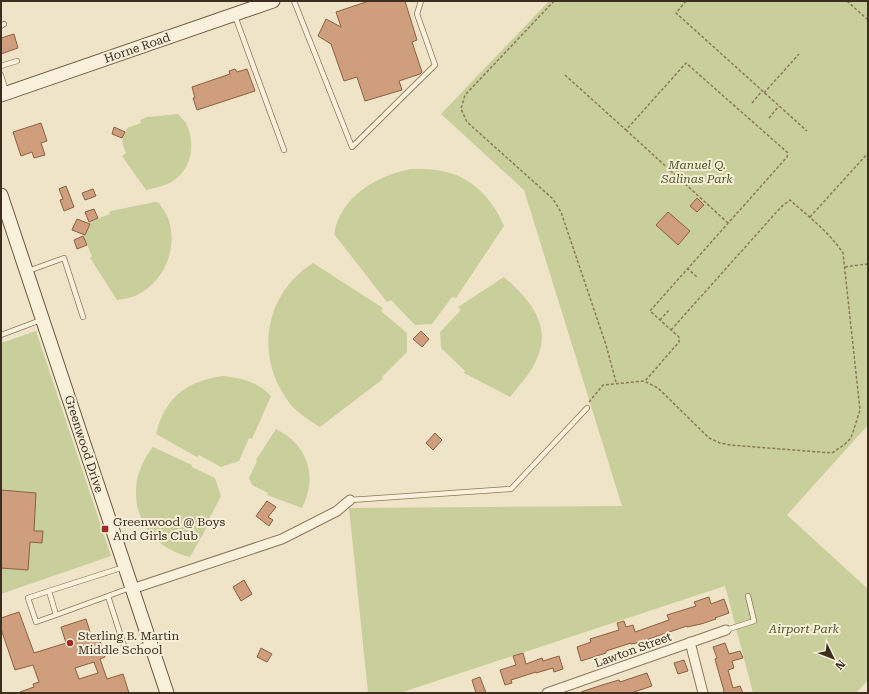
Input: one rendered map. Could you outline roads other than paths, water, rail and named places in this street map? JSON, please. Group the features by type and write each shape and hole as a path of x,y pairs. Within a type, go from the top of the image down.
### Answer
{"main road":[{"name":"Horne Road","path":"4,94 267,2"},
{"name":"Greenwood Drive","path":"1,196 167,693"}],"street":[{"path":"132,589 282,539 337,511 350,500"},
{"name":"Lawton Street","path":"547,693 726,630"},
{"path":"690,642 703,693"}],"lane":[{"path":"294,1 352,147 435,65 417,14 421,1"},
{"path":"235,14 284,150"},
{"path":"1,66 17,61"},
{"path":"1,76 4,94"},
{"path":"26,271 64,258 82,316"},
{"path":"2,333 42,319"},
{"path":"350,500 511,489 587,408"},
{"path":"125,566 28,598 36,622 132,589"},
{"path":"49,591 56,615"},
{"path":"108,596 124,646 130,650 150,643"},
{"path":"726,630 754,621 748,596"}],"place":[{"name":"Greenwood @ Boys And Girls Club","path":"105,529"},
{"name":"Sterling B. Martin Middle School","path":"70,643"}],"park label":[{"name":"Manuel Q. Salinas Park","path":"697,172"},
{"name":"Airport Park","path":"804,629"}]}
